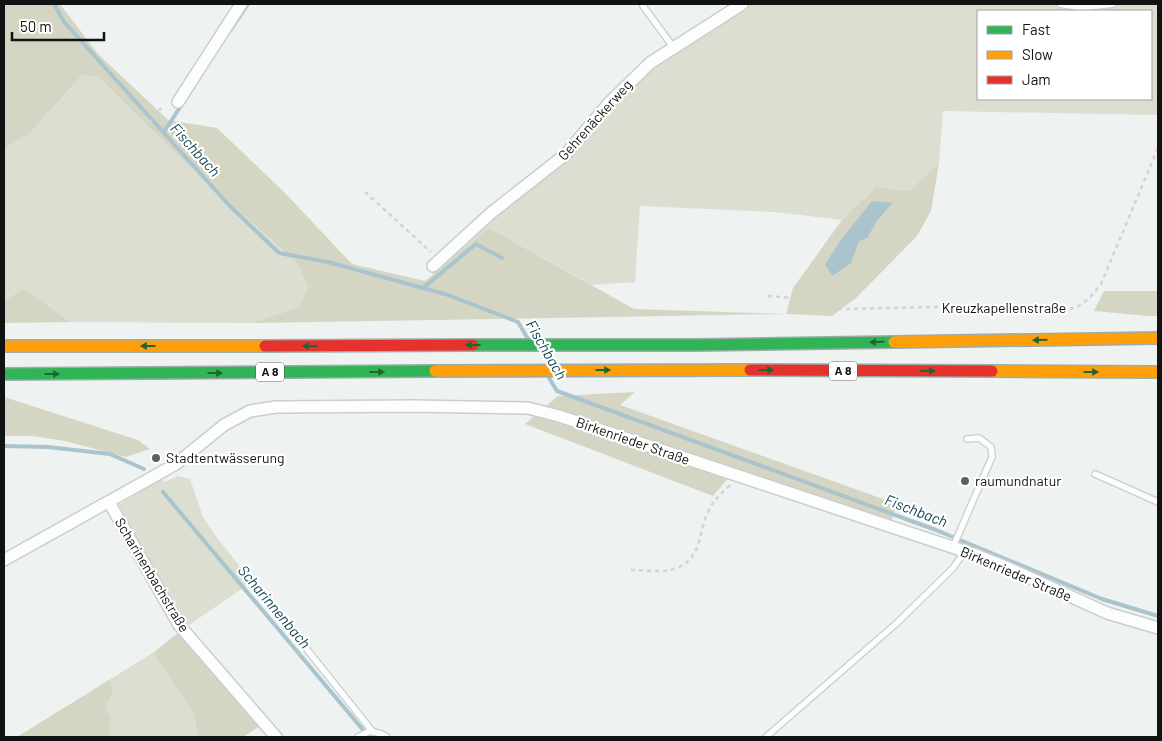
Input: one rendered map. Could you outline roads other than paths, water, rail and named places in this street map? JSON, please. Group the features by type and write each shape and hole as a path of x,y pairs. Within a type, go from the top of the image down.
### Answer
{"highway":[{"name":"A 8","path":"4,346 697,345 1158,338"},
{"name":"A 8","path":"4,374 537,371 1158,372"}],"street":[{"path":"178,102 241,4"},
{"name":"Gehrenäckerweg","path":"436,263 491,213 566,154 609,103 650,62 742,4"},
{"name":"Birkenrieder Straße","path":"4,560 176,464 224,425 250,411 276,407 414,406 528,408 559,416 954,547 1006,567 1107,613 1158,628"},
{"name":"Scharinenbachstraße","path":"109,502 179,625 276,737"}],"lane":[{"path":"1060,4 1082,8 1113,4"},
{"path":"643,6 674,48"},
{"path":"954,547 992,457 991,447 979,438 968,438"},
{"path":"1095,474 1158,502"},
{"path":"766,737 898,622 953,568 965,551"},
{"path":"277,612 371,731 387,737"},
{"path":"358,737 371,731"}],"water":[{"path":"872,201 892,203 877,221 867,238 859,241 851,263 832,276 825,264 843,237"}],"waterway":[{"name":"Fischbach","path":"54,4 64,22 228,204 279,253 328,262 445,294 518,322 528,339"},
{"path":"230,31 248,4"},
{"path":"164,132 182,104"},
{"path":"423,288 476,244 502,258"},
{"name":"Fischbach","path":"549,378 557,391 936,530 1102,599 1158,616"},
{"name":"Scharinnenbach","path":"4,446 48,447 110,454 144,469"},
{"name":"Scharinnenbach","path":"163,492 369,737"}],"place":[{"name":"Stadtentwässerung","path":"156,458"},
{"name":"raumundnatur","path":"965,481"}]}
